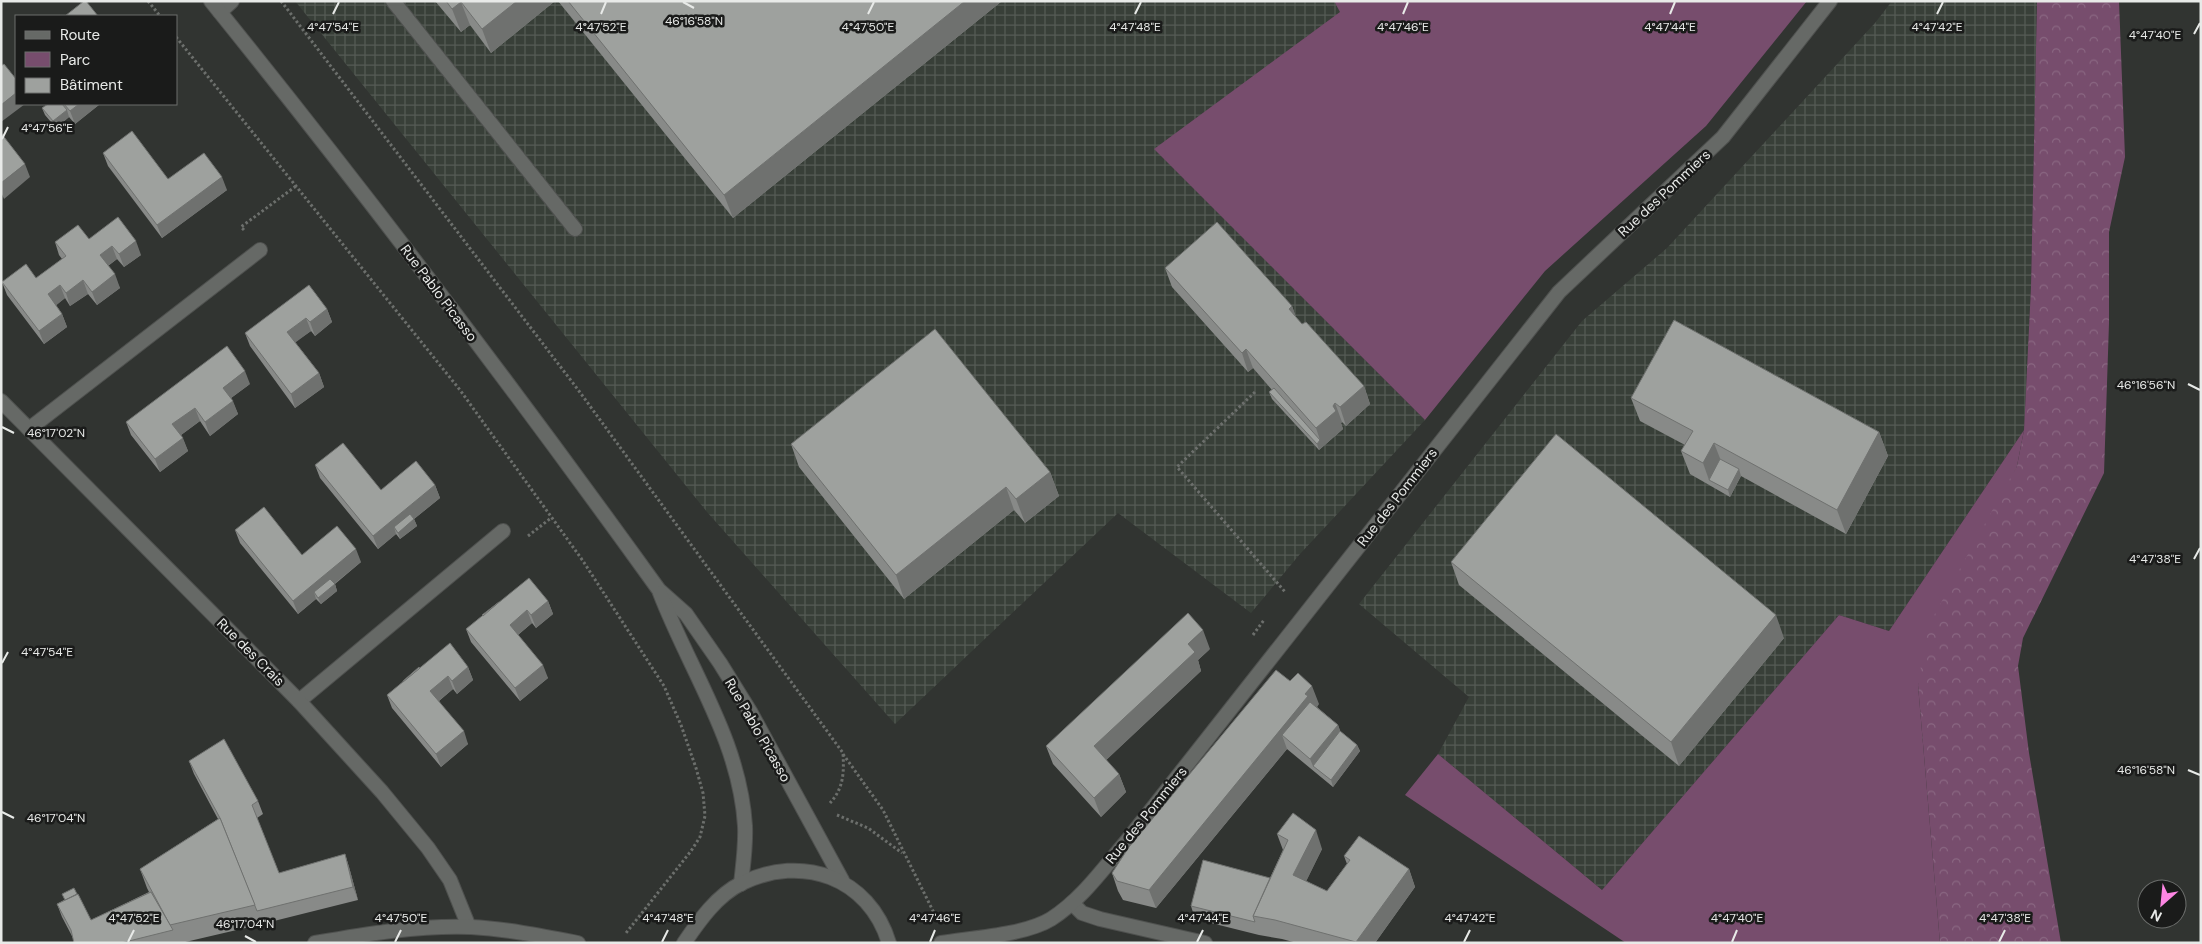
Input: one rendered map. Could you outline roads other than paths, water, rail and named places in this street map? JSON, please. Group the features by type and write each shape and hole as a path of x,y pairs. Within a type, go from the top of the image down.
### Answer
{"street":[{"path":"216,7 232,1"},
{"path":"393,1 575,229"},
{"name":"Rue des Pommiers","path":"942,943 1028,929 1050,920 1072,903 1126,842 1559,292 1723,137 1830,1"},
{"name":"Rue Pablo Picasso","path":"216,7 341,164 489,357 659,590 686,614 720,663 751,713 842,880"},
{"path":"29,429 260,250"},
{"name":"Rue des Crais","path":"1,401 299,701 382,792 428,848 450,880 470,927"},
{"path":"299,701 503,531"},
{"name":"Rue Pablo Picasso","path":"659,590 673,626 696,671 733,757 745,827 741,884"},
{"path":"684,943 699,920 726,894 741,884 773,873 798,870 842,880 860,894 875,911 885,929 888,943"},
{"path":"1072,903 1082,913 1100,920 1205,943"},
{"path":"315,943 410,930 470,927 506,930 578,943"}]}
